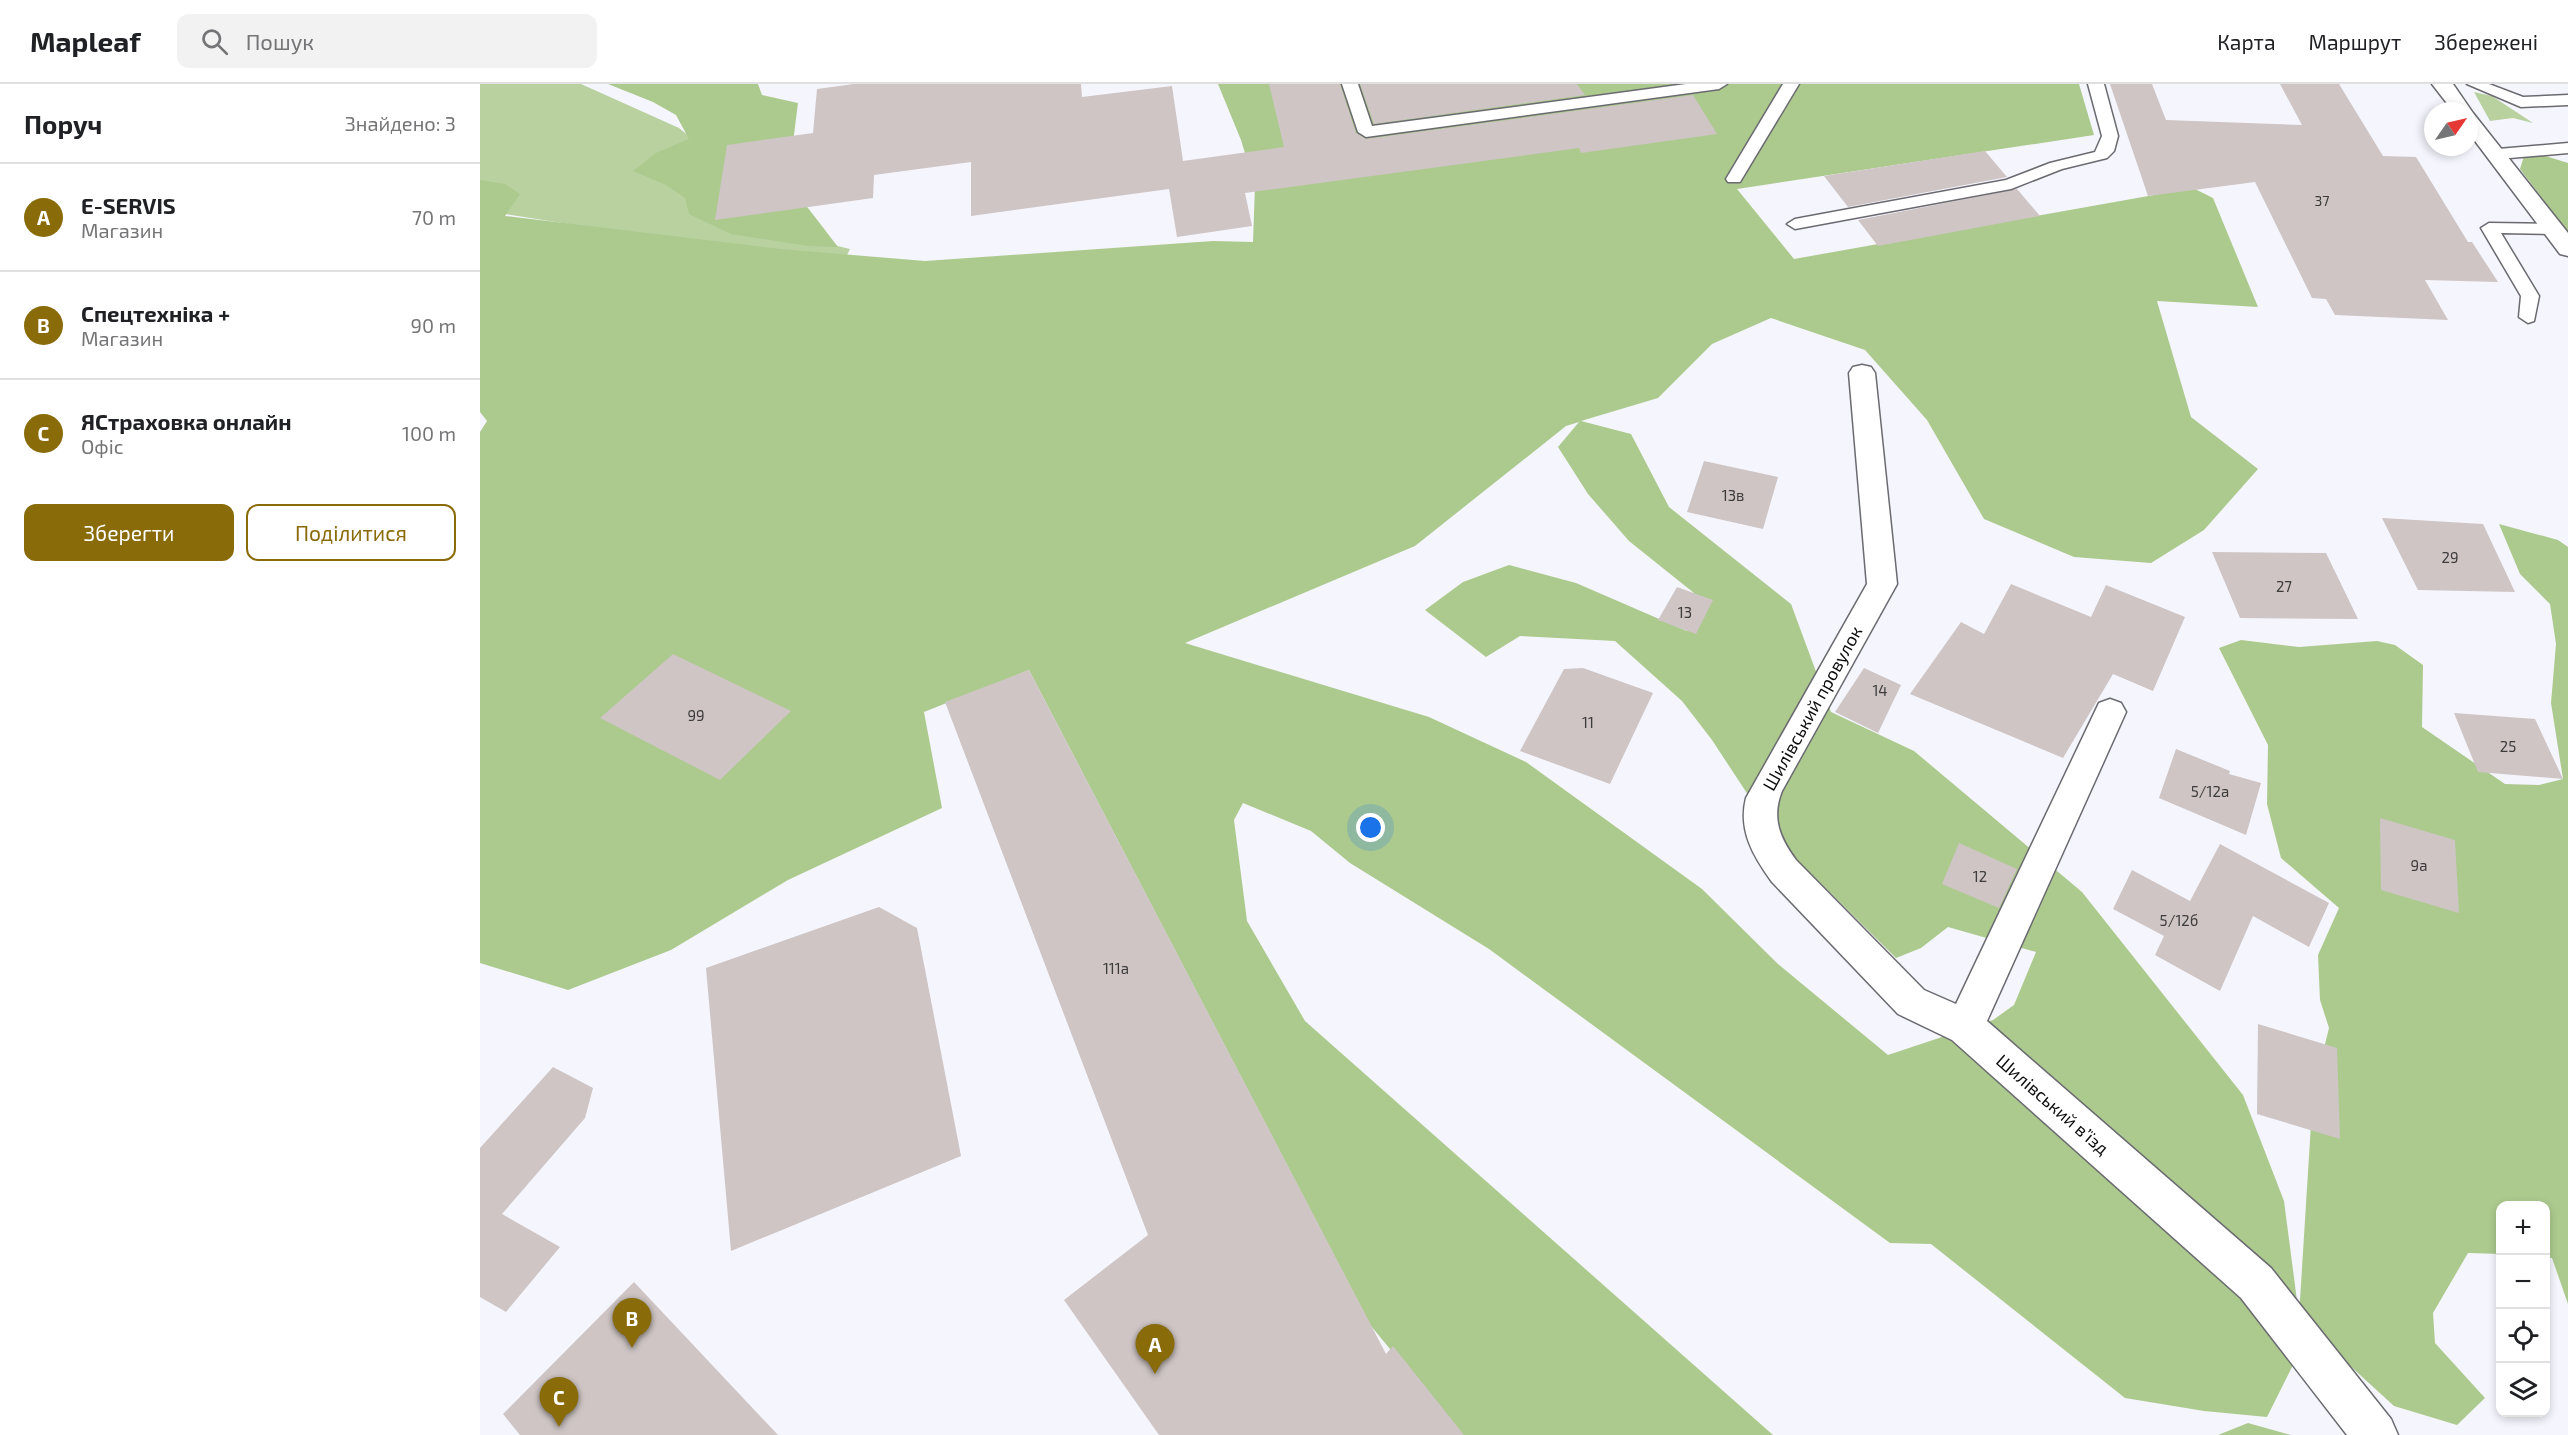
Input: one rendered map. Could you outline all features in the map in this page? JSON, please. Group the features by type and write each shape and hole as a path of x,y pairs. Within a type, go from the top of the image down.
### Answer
{"street":[{"path":"2442,84 2457,102"},
{"path":"2478,129 2568,249"},
{"name":"Шилівський провулок","path":"1862,373 1882,584 1777,771 1765,788 1759,808 1761,830 1769,851 1784,871 1911,1002 1965,1027"},
{"path":"1965,1027 2109,712"},
{"name":"Шилівський в’їзд","path":"1965,1027 2256,1283 2375,1435"}],"lane":[{"path":"1350,84 1366,132 1719,84"},
{"path":"1734,179 1791,84"},
{"path":"1795,224 2011,184 2056,166 2101,155 2106,151 2110,136 2096,84"},
{"path":"2475,84 2521,102 2568,100"},
{"path":"2498,154 2568,148"},
{"path":"2528,317 2530,296 2489,228 2553,229"}],"green space":[{"path":"480,84 581,84 679,128 696,142 700,213 850,249 841,267 480,210"},
{"path":"608,84 758,84 762,95 798,103 788,182 838,247 808,246 731,234 689,214 685,198 666,185 633,171 656,153 689,139 676,115 653,102"},
{"path":"1218,84 2079,84 2094,135 1737,189 1794,259 2193,188 2213,198 2258,307 2157,301 2191,417 2258,469 2204,530 2151,563 2074,557 1984,519 1927,420 1865,350 1771,318 1712,344 1658,398 1581,421 1631,434 1669,507 1791,604 1831,712 1914,751 2082,892 2243,1095 2284,1201 2299,1316 2313,1092 2329,1028 2320,1000 2318,955 2339,908 2281,858 2267,804 2268,745 2219,648 2241,640 2299,647 2377,641 2395,645 2423,665 2422,727 2505,784 2539,785 2563,779 2551,703 2556,644 2550,604 2520,574 2499,524 2558,540 2568,547 2568,1304 2550,1258 2550,1201 2496,1201 2496,1254 2468,1253 2433,1313 2435,1343 2485,1398 2457,1425 2394,1406 2301,1321 2304,1343 2267,1417 2204,1411 2125,1398 1931,1244 1890,1243 1489,949 1350,863 1311,831 1243,803 1234,820 1247,921 1305,1021 1773,1435 1461,1435 1371,1326 1029,670 924,712 942,808 788,880 671,950 568,990 480,963 480,432 487,421 480,412 480,180 505,184 520,194 505,216 780,249 925,261 1213,241 1253,242 1255,186 1241,140","holes":["1579,422 1558,447 1588,494 1629,541 1694,593 1687,631 1576,583 1509,565 1463,582 1425,610 1486,657 1520,636 1615,641 1682,701 1712,740 1779,842 1896,958 1921,948 1948,927 2036,952 2014,1005 1993,1020 1888,1055 1778,964 1702,889 1526,762 1429,717 1185,643 1415,546 1566,426"]},
{"path":"2474,92 2492,96 2533,123 2513,118 2490,121"},
{"path":"2536,153 2568,163 2568,233 2520,169 2524,156"},
{"path":"2248,1423 2291,1435 2218,1435"}],"building":[{"path":"854,84 1081,84 1082,97 1172,86 1183,161 1284,147 1269,84 1340,84 1356,133 1366,139 1693,95 1717,134 1581,153 1579,148 1245,193 1252,226 1177,237 1169,189 971,216 971,162 874,175 873,198 715,220 727,145 813,133 817,89"},
{"path":"1360,84 1577,84 1585,95 1374,124"},
{"path":"2110,84 2152,84 2166,120 2302,125 2280,84 2339,84 2383,156 2416,157 2468,242 2472,242 2498,282 2425,280 2448,320 2335,315 2326,299 2312,298 2255,182 2148,196"},
{"path":"1985,151 2007,177 1848,207 1824,176"},
{"path":"2017,189 2040,216 1878,246 1858,220"},
{"path":"1704,461 1778,477 1763,529 1687,512"},
{"path":"2382,518 2483,524 2515,592 2418,590"},
{"path":"2212,552 2326,553 2358,619 2240,618"},
{"path":"2011,584 2091,617 2106,585 2185,617 2153,691 2113,674 2063,758 1910,694 1961,622 1984,634"},
{"path":"1677,587 1713,600 1696,634 1658,620"},
{"path":"673,654 791,711 720,780 600,718"},
{"path":"1583,668 1653,693 1610,784 1520,751 1564,669"},
{"path":"1864,668 1901,685 1878,733 1835,712"},
{"path":"1029,670 1386,1354 1393,1346 1464,1435 1159,1435 1064,1300 1148,1235 945,702"},
{"path":"2454,713 2535,719 2563,779 2478,772"},
{"path":"2176,749 2230,771 2229,774 2261,783 2246,835 2159,798"},
{"path":"2380,818 2455,840 2459,913 2381,890"},
{"path":"1959,843 2017,869 1999,908 1942,884"},
{"path":"2220,844 2329,903 2309,947 2253,916 2220,991 2155,955 2164,936 2113,909 2132,870 2190,901"},
{"path":"879,907 917,928 961,1156 731,1251 706,968"},
{"path":"2258,1024 2337,1048 2340,1139 2257,1114"},
{"path":"553,1067 593,1088 585,1118 502,1214 560,1247 506,1312 480,1297 480,1148"},
{"path":"634,1282 778,1435 520,1435 503,1414"}],"place":[{"name":"Спецтехніка +","path":"632,1348"},
{"name":"E-SERVIS","path":"1155,1374"},
{"name":"ЯСтраховка онлайн","path":"559,1427"}]}
